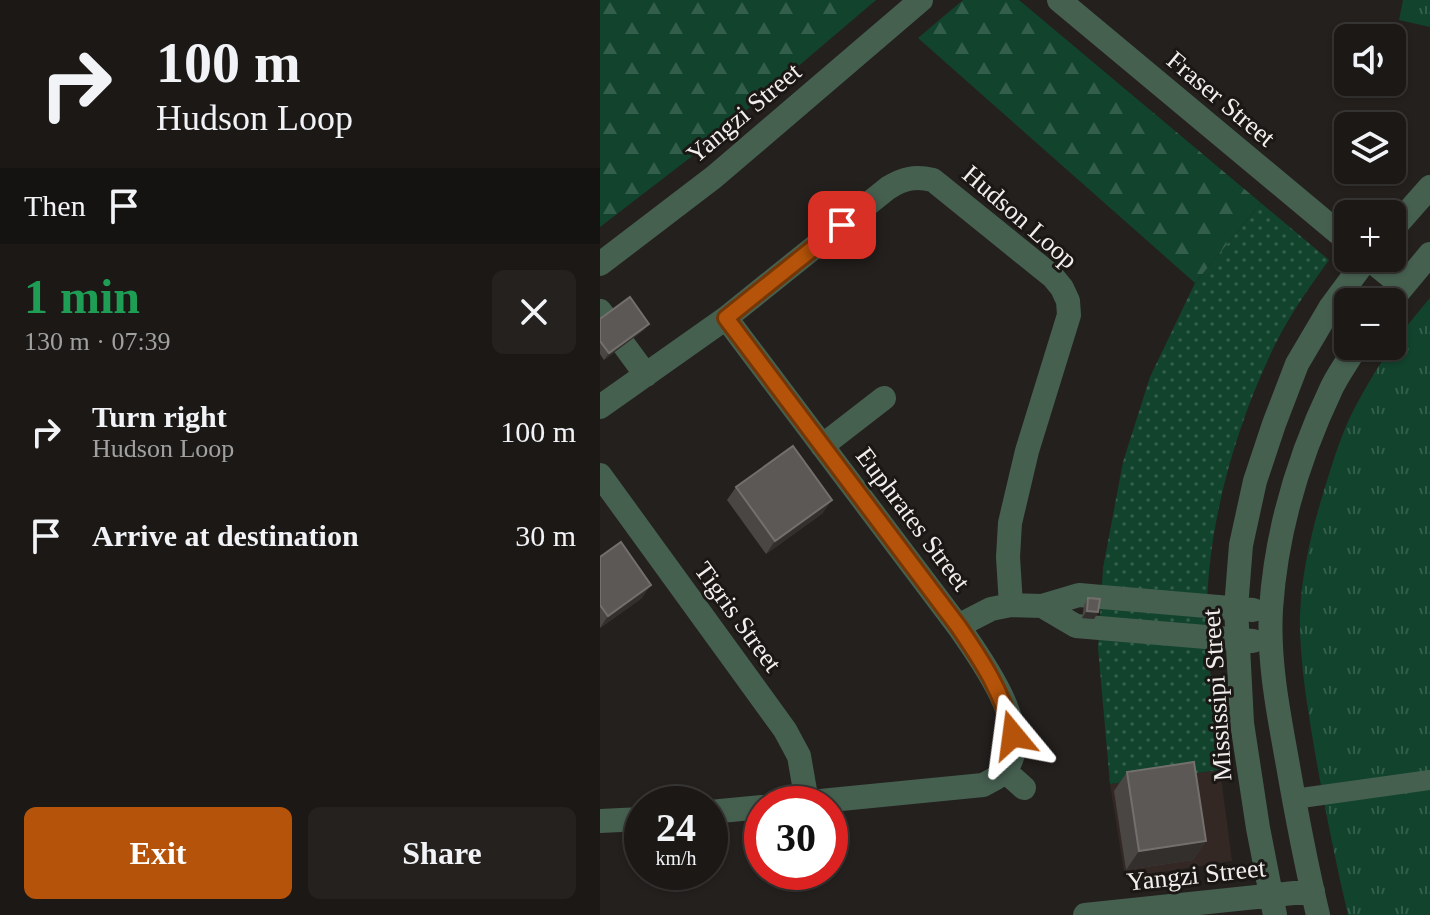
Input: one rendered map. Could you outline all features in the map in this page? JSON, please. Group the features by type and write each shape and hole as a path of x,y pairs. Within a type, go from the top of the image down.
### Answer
{"street":[{"name":"Yangzi Street","path":"600,264 714,177 921,0"},
{"name":"Fraser Street","path":"1059,0 1334,229"},
{"name":"Hudson Loop","path":"600,407 726,318 888,188 902,179 917,176 933,180 1053,277 1068,301 1069,315 1027,451 1010,523 1008,557 1011,605"},
{"path":"1406,214 1430,187"},
{"path":"1401,288 1430,254"},
{"name":"Mississipi Street","path":"1272,905 1242,723 1236,608 1241,545 1255,481 1297,364 1330,308 1357,272"},
{"path":"1379,272 1391,288"},
{"name":"Euphrates Street","path":"726,318 986,666 1001,694 1013,735 1013,750 1005,771"},
{"path":"624,345 646,375"},
{"path":"1318,915 1279,717 1271,643 1271,611 1277,554 1292,492 1333,385 1348,360"},
{"path":"822,446 884,398"},
{"name":"Tigris Street","path":"600,475 785,730 799,756 799,786"},
{"path":"958,626 991,609 1011,605 1042,606 1079,595 1271,611"},
{"path":"1042,606 1076,626 1271,643"},
{"path":"848,798 983,785 1005,771 1024,788"},
{"path":"600,821 624,820"},
{"name":"Yangzi Street","path":"1085,915 1272,905 1313,891"}],"lane":[{"path":"1294,799 1430,780"}],"shaded area":[{"path":"1220,770 1232,861 1125,878 1110,784"}],"green space":[{"path":"600,0 876,0 695,154 600,227"},
{"path":"963,0 1019,0 1261,203 1195,283 918,38"},
{"path":"1403,0 1430,0 1430,27 1399,20"},
{"path":"1261,203 1329,260 1290,317 1271,353 1246,413 1226,476 1213,541 1207,618 1220,770 1110,784 1098,648 1103,568 1123,462 1150,377 1195,283"},
{"path":"1430,298 1430,915 1348,915 1322,790 1304,681 1300,631 1303,578 1319,506 1351,415 1383,360 1406,360 1406,328"}],"building":[{"path":"630,297 649,324 609,353 600,341 600,319"},
{"path":"793,446 832,500 775,541 736,487"},
{"path":"621,542 651,585 608,616 600,605 600,557"},
{"path":"1088,598 1100,599 1098,612 1087,611"},
{"path":"1194,762 1206,841 1139,851 1127,772"}],"route":[{"path":"842,225 726,318 986,666 1001,694 1013,735"}]}
